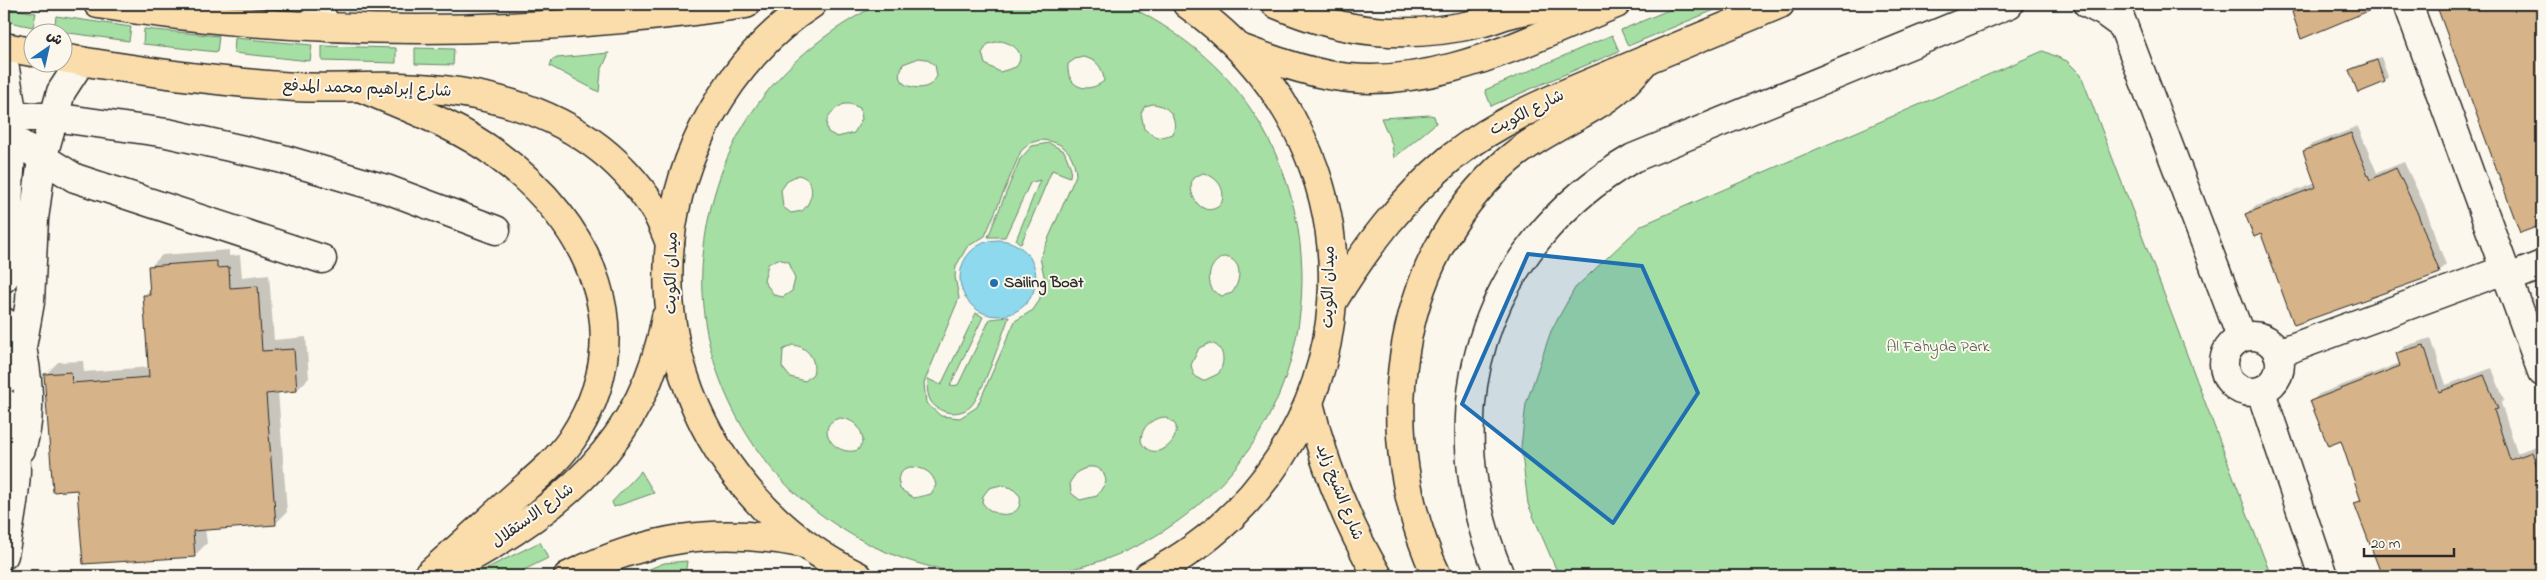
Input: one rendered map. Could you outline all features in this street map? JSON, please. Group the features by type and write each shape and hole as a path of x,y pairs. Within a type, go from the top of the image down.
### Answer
{"main road":[{"path":"98,4 195,16 322,15 435,29 589,22 746,4"},
{"path":"435,29 583,4"},
{"name":"ميدان الكويت","path":"812,4 773,34 746,63 722,95 702,130 687,166 676,204 670,243 669,298 673,334 681,369 693,403 708,435 727,466 749,494 774,520 802,543 837,566 858,576"},
{"name":"ميدان الكويت","path":"1148,576 1196,548 1243,507 1281,458 1309,403 1325,354 1332,302 1333,262 1328,222 1319,183 1305,146 1287,110 1264,77 1238,47 1187,4"},
{"path":"1276,4 1307,17 1341,27 1376,32 1412,34 1447,30 1527,10 1573,4"},
{"path":"1238,47 1298,68 1329,75 1360,78 1423,75 1484,58 1616,4"},
{"name":"شارع الكويت","path":"1332,302 1374,238 1398,209 1453,157 1484,135 1516,116 1780,4"},
{"path":"4,47 22,50"},
{"name":"شارع إبراهيم محمد المدفع","path":"72,59 227,81 295,87 408,87 472,94 526,109 576,130 606,153 633,180 655,210 670,243"},
{"path":"1437,576 1414,517 1405,480 1400,442 1399,403 1402,364 1410,326 1421,290 1436,255 1454,222 1488,179 1531,142 1611,95 1624,85 1648,59"},
{"path":"362,88 468,136 497,155 524,177 548,201 570,228 588,258 598,283 603,309 605,336 599,380 583,421 571,440 542,473 427,576"},
{"name":"شارع الاستقلال","path":"435,576 487,549 521,528 584,478 606,453 642,395 654,364 669,298"},
{"name":"شارع الشيخ زايد","path":"1309,403 1330,480 1346,516 1378,576"},
{"path":"568,576 613,555 675,538 739,534 802,543"}],"street":[{"path":"1500,576 1478,513 1471,474 1468,434 1470,394 1478,357 1489,322 1505,288 1544,229 1586,187 1633,158 2009,4"},
{"path":"2088,4 2104,12 2118,14 2241,337"},
{"path":"2408,4 2542,372"},
{"path":"4,63 10,132 4,278"},
{"path":"4,379 14,373 20,364 23,350 30,302 34,219 42,159 68,72"},
{"path":"10,132 53,117 166,133 279,158 389,190 496,230"},
{"path":"10,132 42,159 63,173 88,183 322,259"},
{"path":"2278,353 2505,274 2542,265"},
{"path":"4,322 13,327 20,336 28,388 28,417 25,439 17,460 4,555"},
{"path":"2241,337 2259,337 2274,346 2278,353 2279,372 2276,380 2261,392 2242,391 2233,386 2224,369 2223,359 2227,350 2241,337"},
{"path":"2261,392 2323,576"},
{"path":"4,403 15,439 17,460"}],"highlighted area":[{"path":"1528,254 1642,266 1698,393 1613,523 1462,404"}],"green space":[{"path":"879,4 1125,4 1163,25 1197,50 1242,96 1254,114 1280,163 1295,215 1302,268 1299,322 1287,374 1265,423 1235,468 1196,507 1176,523 1131,549 1084,566 1059,572 1008,576 952,571 925,566 900,557 875,547 851,534 805,502 781,480 760,454 742,427 727,397 715,366 707,334 702,269 707,225 717,184 733,146 753,111 777,80 807,51 841,26","holes":["1000,41 1005,42 1014,46 1019,53 1019,62 1016,67 1000,72 985,64 982,53 988,44","1083,57 1096,62 1101,68 1104,81 1085,88 1074,83 1068,72 1068,64 1075,59","919,58 926,59 935,65 937,76 931,84 923,88 904,84 899,75 903,64","844,104 850,104 860,108 862,119 854,133 837,137 828,132 827,123 830,115","1153,104 1164,107 1173,118 1173,134 1158,138 1144,129 1141,113 1145,106","1040,140 1061,145 1066,149 1073,160 1076,175 1040,258 1045,280 1039,301 1033,310 1015,321 977,407 960,418 941,416 926,403 924,383 959,298 955,277 956,266 967,247 985,236 1021,151 1030,143","1203,173 1217,181 1222,189 1223,199 1221,204 1215,209 1209,210 1198,204 1192,192 1193,178","798,175 804,177 811,185 812,190 806,206 802,211 791,213 783,207 781,190 788,180","1223,257 1234,261 1237,265 1239,276 1232,293 1222,296 1213,291 1209,276 1212,267","778,259 789,262 795,279 792,291 783,297 774,295 764,281 768,264","1210,343 1219,348 1223,360 1218,374 1203,381 1194,376 1191,365 1199,348","792,345 802,348 810,354 814,368 813,374 805,381 790,377 782,367 783,350","1164,417 1176,426 1173,440 1169,445 1157,451 1151,451 1141,441 1145,428 1151,422","840,418 845,419 853,422 859,428 863,441 858,450 849,451 834,445 827,433 832,421","910,467 927,471 935,480 936,485 931,494 914,498 900,489 898,478 904,469","1088,467 1098,468 1104,475 1106,482 1097,496 1080,500 1071,493 1070,482 1077,472","1001,485 1012,488 1020,496 1020,504 1012,513 999,514 987,508 982,502 983,496 989,488"]},
{"path":"1683,4 1729,4 1628,46 1621,30"},
{"path":"4,7 36,13 34,22 22,22 22,25 4,21"},
{"path":"56,16 131,27 129,41 72,33 72,22 55,22"},
{"path":"144,29 219,36 217,52 143,44"},
{"path":"1612,35 1619,51 1491,106 1485,90"},
{"path":"235,38 312,45 310,61 234,53"},
{"path":"322,46 396,48 396,63 322,61"},
{"path":"415,48 454,49 453,65 415,64"},
{"name":"Al Fahyda Park","path":"2043,51 2067,61 2081,75 2271,576 1559,576 1528,504 1521,446 1526,404 1551,331 1575,288 1642,225"},
{"path":"609,53 601,71 599,92 550,66 552,60 557,58"},
{"path":"1434,116 1436,123 1394,158 1392,144 1381,118"},
{"path":"1049,143 1064,151 1071,168 1070,177 1052,170 1021,244 1016,240 1040,180 1030,183 1005,237 988,237 1020,159 1032,146"},
{"path":"976,313 983,317 950,386 958,385 990,319 1009,317 976,400 964,411 956,413 943,411 930,400 927,388 928,379 941,385"},
{"path":"641,471 654,493 614,507 612,502"},
{"path":"540,542 548,558 512,576 471,576"},
{"path":"687,561 685,576 666,576 642,572 664,563"}],"water":[{"path":"991,240 1005,240 1019,246 1030,257 1036,271 1033,293 1025,305 1005,316 991,316 977,310 966,299 960,285 960,271 966,257 977,246"}],"building":[{"path":"2317,4 2385,4 2301,39 2292,12"},
{"path":"2436,4 2542,4 2542,225 2520,233"},
{"path":"2377,60 2385,82 2358,93 2349,70"},
{"path":"2351,133 2370,180 2396,168 2417,212 2440,273 2294,325 2261,234 2254,237 2245,214 2316,187 2303,151"},
{"path":"217,261 217,268 229,267 230,288 258,286 262,351 294,349 297,391 266,394 276,525 193,531 195,557 83,564 77,490 53,492 44,374 71,372 72,383 149,377 143,295 150,295 148,266"},
{"path":"2424,345 2439,392 2484,375 2498,409 2494,410 2510,460 2532,452 2542,481 2542,576 2382,576 2354,503 2361,501 2341,441 2328,446 2310,401 2400,366 2396,353"}],"place":[{"name":"Sailing Boat","path":"994,283"}]}
